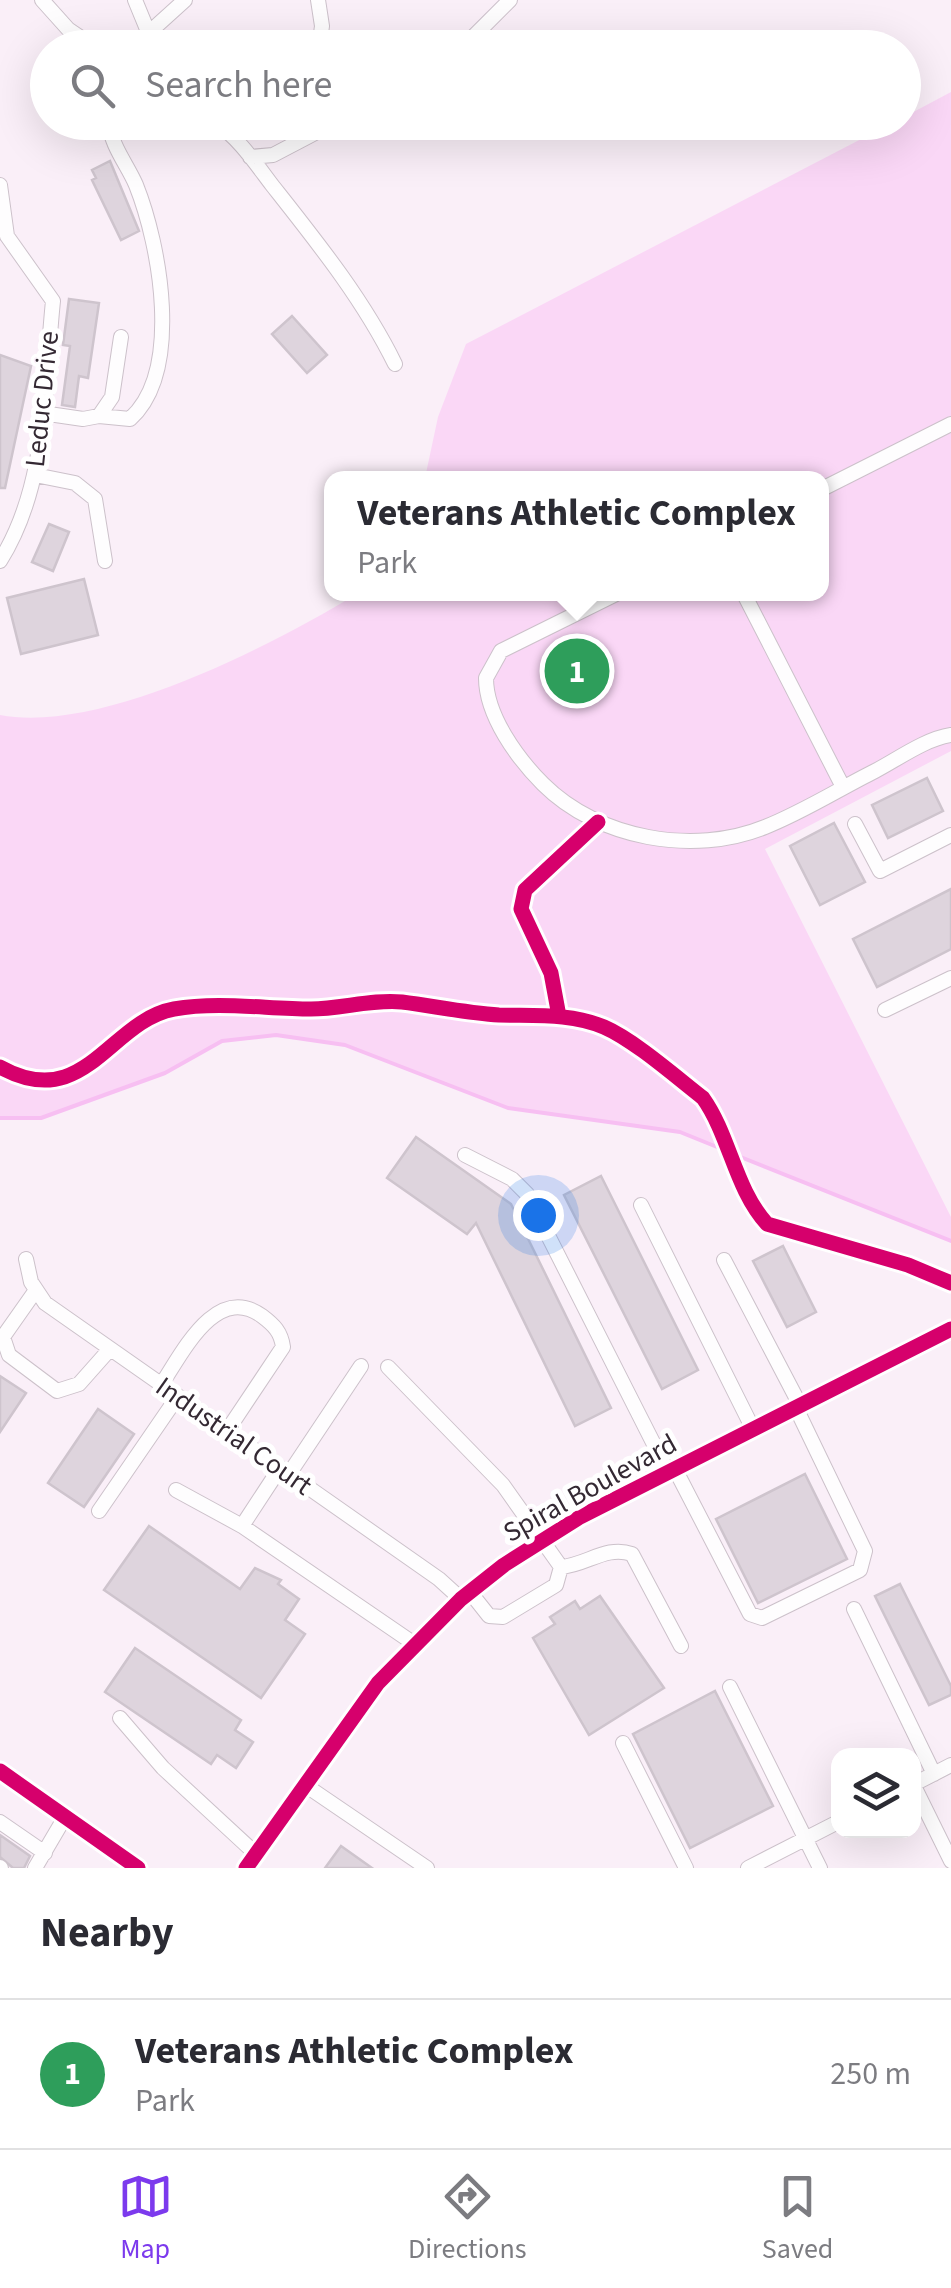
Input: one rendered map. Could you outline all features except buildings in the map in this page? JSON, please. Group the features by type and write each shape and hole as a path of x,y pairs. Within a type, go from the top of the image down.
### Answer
{"street":[{"path":"42,0 69,30"},
{"path":"135,0 146,30"},
{"path":"152,30 186,0"},
{"path":"318,0 321,30"},
{"path":"480,30 510,0"},
{"path":"42,414 130,419 146,404 157,370 162,296 155,242 135,184 112,140"},
{"path":"233,140 324,251 379,330 395,364"},
{"path":"250,157 274,155 302,140"},
{"name":"Leduc Drive","path":"0,186 7,236 53,301 35,475 11,543 0,561"},
{"path":"98,416 112,396 121,337"},
{"path":"829,486 951,424"},
{"path":"35,475 75,483 96,500 105,561"},
{"path":"602,601 500,652 486,678 492,710 512,745 553,794 578,814 610,826 688,841 730,838 766,827 951,736"},
{"path":"748,601 843,787"},
{"path":"856,824 880,871 951,835"},
{"path":"885,1010 951,978"},
{"path":"465,1155 512,1178 528,1194 750,1614 762,1618 860,1570 865,1551 724,1260"},
{"path":"642,1205 752,1429"},
{"name":"Industrial Court","path":"26,1259 45,1304 465,1595 488,1616 504,1617 556,1585 561,1567"},
{"path":"36,1290 3,1337 8,1356 57,1391 79,1384 110,1349"},
{"path":"161,1385 206,1322 230,1306 250,1308 274,1325 283,1347 226,1430"},
{"name":"Spiral Boulevard","path":"246,1868 378,1683 465,1595 542,1541 672,1470 951,1329"},
{"path":"242,1526 361,1366"},
{"path":"388,1367 503,1485 561,1567 579,1566 608,1551 632,1554 681,1646"},
{"path":"100,1511 178,1396"},
{"path":"176,1490 242,1526 416,1645"},
{"path":"854,1609 934,1774"},
{"path":"730,1688 820,1868"},
{"path":"120,1718 162,1768 256,1854"},
{"path":"623,1743 686,1868"},
{"path":"921,1781 951,1765"},
{"path":"0,1772 138,1868"},
{"path":"306,1784 426,1868"},
{"path":"921,1799 951,1860"},
{"path":"35,1868 65,1817"},
{"path":"0,1822 45,1853"},
{"path":"748,1868 831,1826"}],"shaded area":[{"path":"951,92 951,751 765,849 951,1217 951,1241 680,1132 508,1108 346,1045 276,1035 222,1041 165,1073 41,1118 0,1118 0,715 41,717 135,699 233,660 345,601 829,601 829,471 426,471 438,417 466,344 859,140 921,140 921,108"}],"waterway":[{"path":"0,1118 41,1118 165,1073 222,1041 276,1035 345,1045 508,1108 680,1132 722,1149"},
{"path":"738,1156 951,1241"}],"cycle path":[{"path":"559,1016 551,973 521,909 525,890 598,822"},
{"path":"0,1067 29,1078 54,1079 94,1060 151,1017 191,1007 311,1009 391,1001 487,1014 579,1019 628,1041 703,1098 747,1195 767,1224 908,1265 951,1283"},
{"path":"246,1868 378,1683 461,1599 504,1565 580,1517 951,1329"},
{"path":"0,1771 138,1868"}],"place":[{"name":"Veterans Athletic Complex","path":"577,671"}]}
